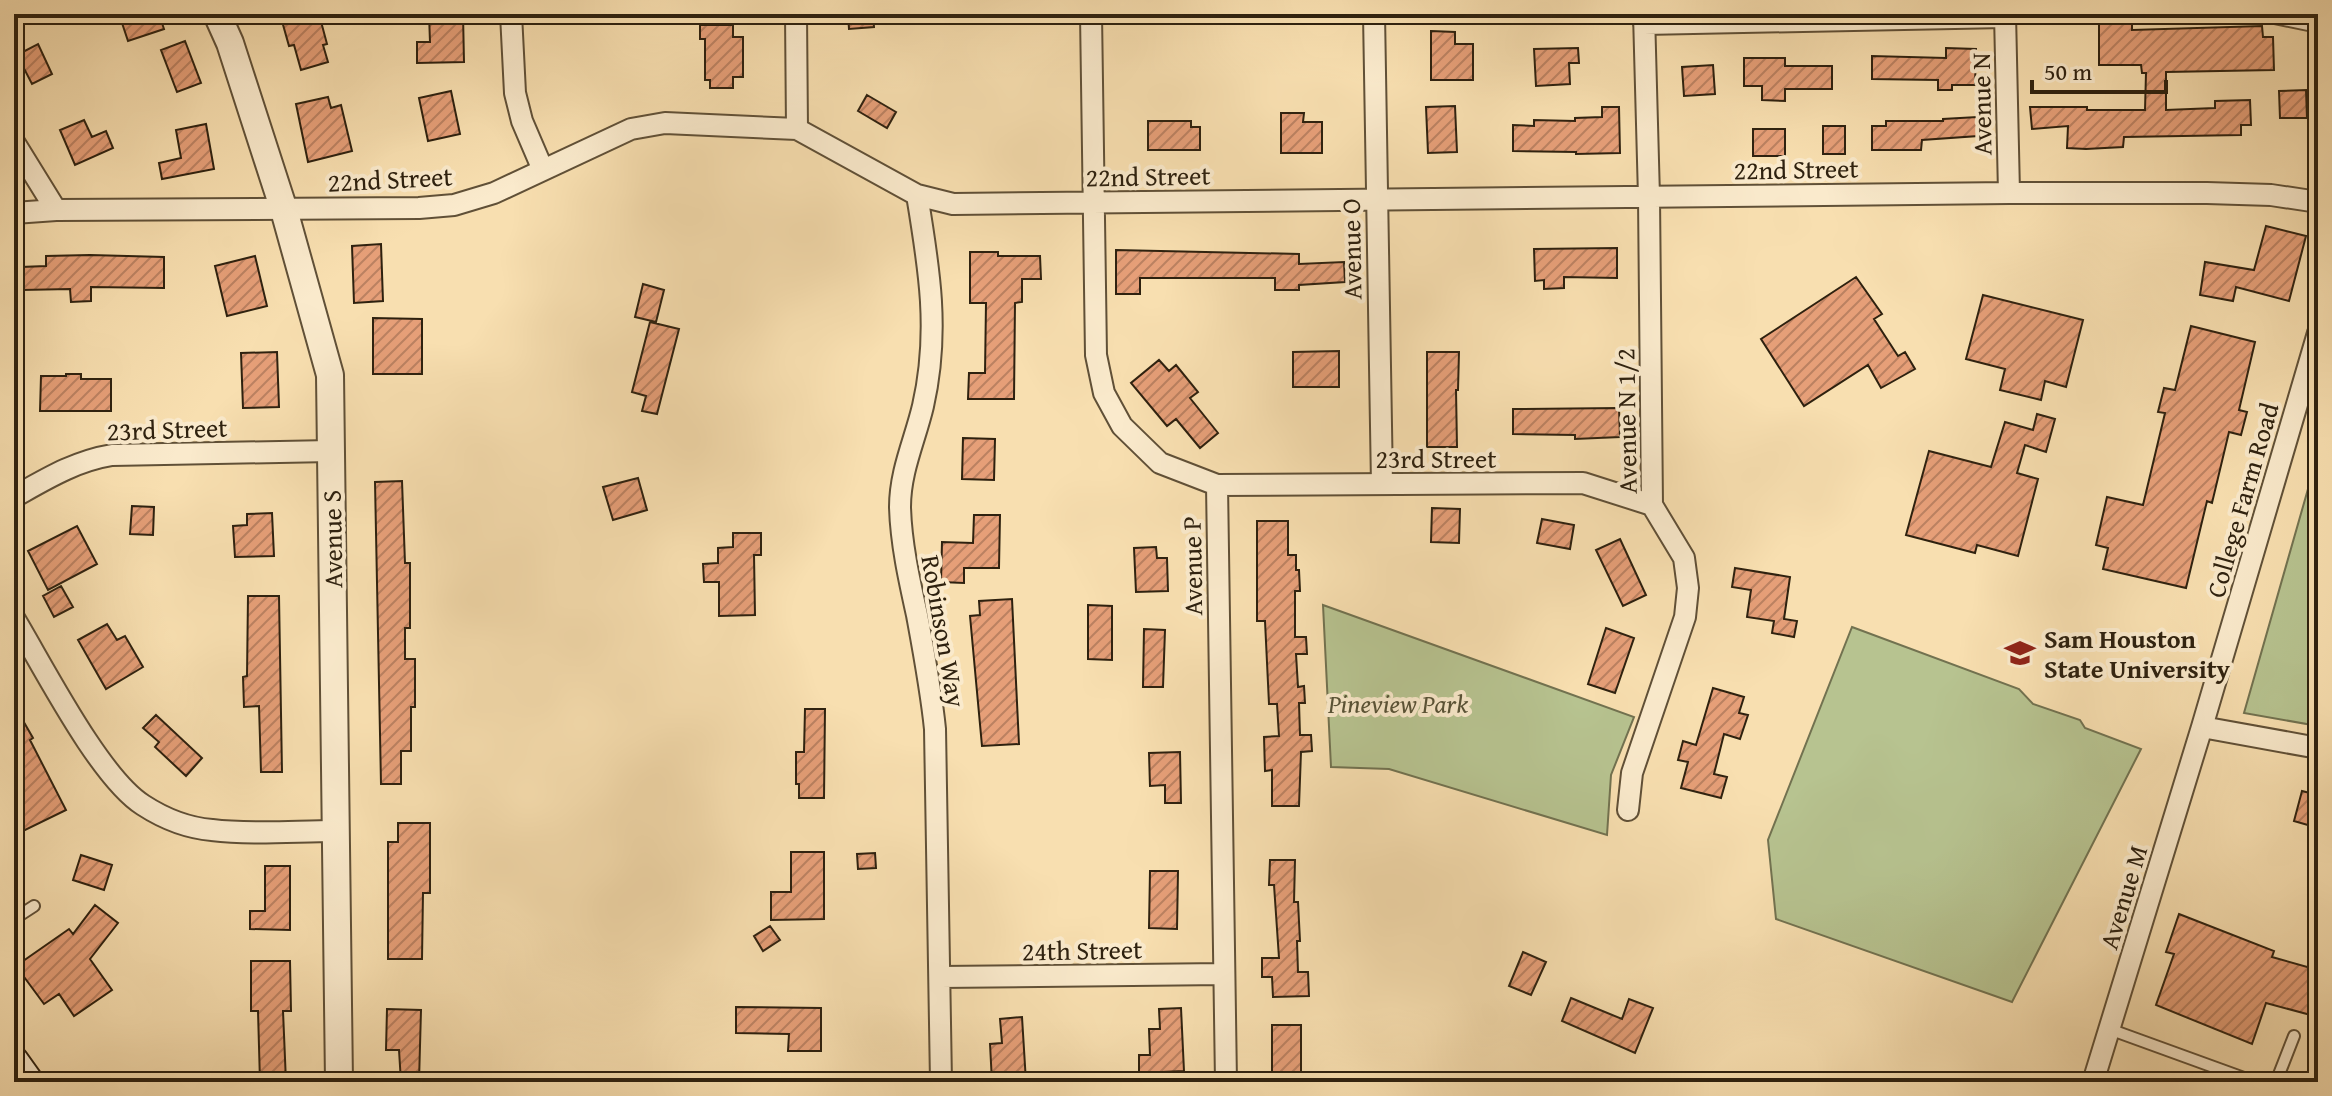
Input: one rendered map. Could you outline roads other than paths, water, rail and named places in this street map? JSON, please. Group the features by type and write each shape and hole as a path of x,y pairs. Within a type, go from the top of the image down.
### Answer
{"main road":[{"path":"14,1061 29,1082"}],"street":[{"name":"Avenue S","path":"217,14 230,43 284,210 330,375 339,1082"},
{"path":"511,14 515,93 522,121 543,170"},
{"path":"796,14 797,129"},
{"name":"Avenue P","path":"1091,14 1096,355 1104,393 1122,426 1160,463 1217,485 1226,1082"},
{"name":"Avenue O","path":"1374,14 1382,484"},
{"path":"1644,19 2005,16"},
{"name":"Avenue N","path":"2005,16 2009,193"},
{"name":"Avenue N 1/2","path":"1628,810 1632,773 1685,617 1687,602 1684,558 1652,505 1644,19"},
{"name":"22nd Street","path":"14,213 454,205 494,193 631,129 665,123 797,129 917,195 953,204 2009,193 2271,195 2318,202"},
{"path":"14,142 56,210"},
{"name":"Robinson Way","path":"917,195 932,282 931,350 923,405 904,468 900,504 903,545 930,679 935,729 941,1082"},
{"name":"College Farm Road","path":"2202,727 2318,333"},
{"name":"23rd Street","path":"14,497 64,468 88,459 112,455 331,451"},
{"name":"23rd Street","path":"1217,485 1583,483 1652,505"},
{"path":"14,618 87,740 116,780 141,804 177,822 212,830 335,831"},
{"path":"2202,727 2318,748"},
{"name":"Avenue M","path":"2093,1082 2202,727"},
{"name":"24th Street","path":"940,977 1224,974"}],"lane":[{"path":"2005,16 2170,14"},
{"path":"2255,14 2318,27"},
{"path":"14,919 34,906"},
{"path":"2109,1029 2255,1082"},
{"path":"2276,1082 2294,1036"}],"place":[{"name":"Sam Houston State University","path":"2020,653"}],"park label":[{"name":"Pineview Park","path":"1398,703"}]}
